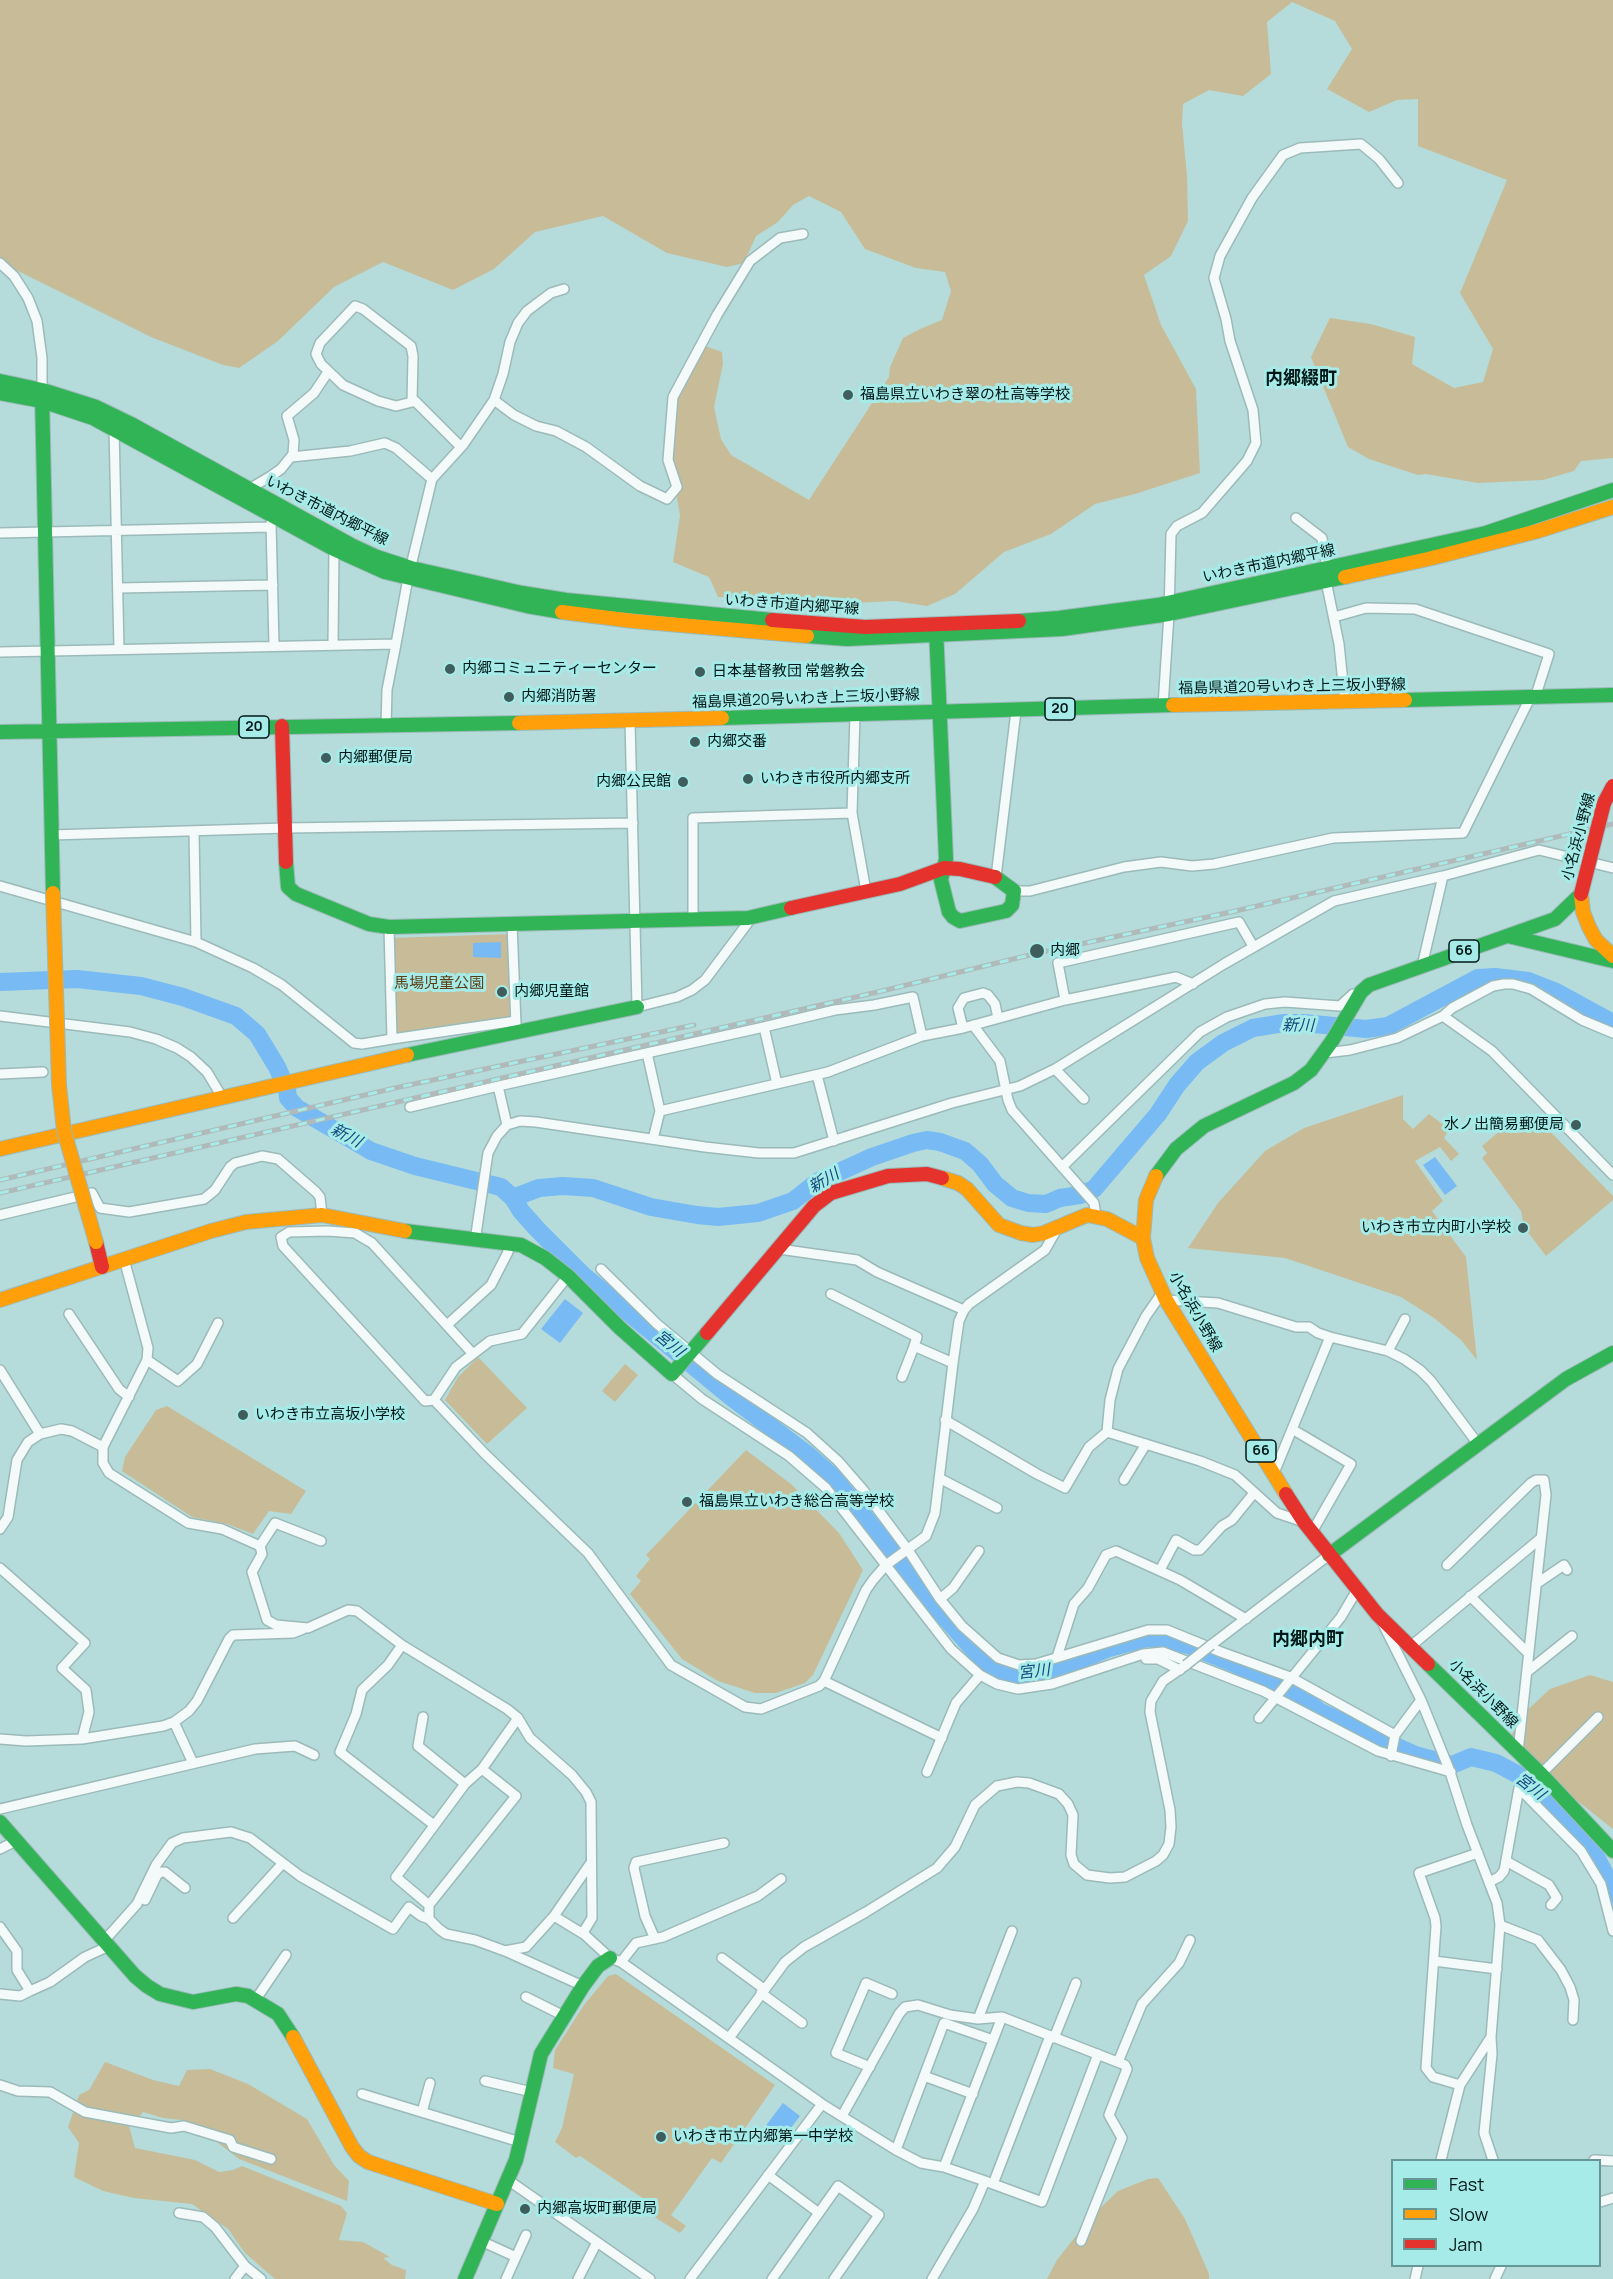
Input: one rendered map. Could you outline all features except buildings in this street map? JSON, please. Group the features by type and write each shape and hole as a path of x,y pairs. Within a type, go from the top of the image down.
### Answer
{"street":[{"path":"1163,706 1171,534 1177,526 1203,513 1247,461 1256,443 1253,410 1230,341 1214,278 1220,256 1252,198 1283,155 1300,148 1360,144 1379,159 1398,183"},
{"path":"494,400 536,426 556,431 586,447 640,486 667,499 677,487 668,460 673,397 717,315 750,261 780,237 803,234"},
{"path":"0,263 14,276 28,298 38,321 42,358 51,835 59,1085 64,1131 102,1267"},
{"path":"386,726 387,690 409,573 432,479 461,447 494,400 510,342 518,323 527,311 551,293 564,289"},
{"path":"412,402 413,356 411,346 360,307 355,306 317,348 318,358 328,372 343,385 378,401 396,406 412,402 416,401 461,447"},
{"path":"249,489 271,476 291,457 294,444 287,416 314,393 328,372"},
{"name":"いわき市道内郷平線","path":"0,381 42,395 96,407 249,489 272,515 351,545 409,573"},
{"name":"いわき市道内郷平線","path":"0,393 42,395 114,428 334,549 385,572 409,573 522,593 621,607 865,627 937,631 1169,609 1326,575 1486,533 1613,490"},
{"path":"114,428 119,649"},
{"path":"291,457 350,451 385,443 396,448 432,479"},
{"name":"いわき市道内郷平線","path":"1326,575 1439,556 1538,531 1613,505"},
{"path":"0,533 116,529 272,515 274,645"},
{"path":"1296,519 1322,538 1345,702"},
{"path":"333,644 334,549"},
{"path":"117,588 273,585"},
{"path":"282,726 288,887 296,894 369,924 388,927 748,918 900,884 945,868 996,877 1014,891 1030,891 1124,867 1161,862 1192,866 1214,864 1333,838 1463,833 1532,698 1549,654 1415,609 1366,608 1334,617"},
{"path":"937,631 946,859 940,880 949,912 960,921 1006,911 1012,905 1014,891"},
{"path":"0,652 396,644"},
{"name":"福島県道20号いわき上三坂小野線","path":"0,732 855,716 940,711 1016,711 1613,695"},
{"path":"996,877 1016,711"},
{"path":"855,716 852,813 866,891"},
{"path":"630,721 637,1007"},
{"name":"小名浜小野線","path":"1613,786 1604,803 1581,894 1555,919 1369,985 1361,992 1329,1047 1311,1070 1294,1083 1204,1126 1176,1149 1153,1181 1146,1200 1143,1238 1147,1258 1164,1297 1308,1527 1329,1555 1377,1614 1518,1752 1613,1851"},
{"path":"693,920 693,818 852,813"},
{"path":"51,835 286,828 633,823"},
{"path":"194,832 196,942"},
{"path":"475,1237 491,1144 507,1125 520,1121 536,1122 705,1147 781,1154 794,1153 952,1103 1020,1086 1055,1069 1253,946 1334,901 1443,876 1539,850 1613,868"},
{"path":"1422,966 1443,876"},
{"path":"0,886 196,942 253,968 282,985 354,1042 362,1044 516,1026 637,1007 677,997 692,990 705,980 747,924 748,918"},
{"path":"1581,894 1583,912 1589,927 1596,940 1613,956"},
{"path":"1065,1000 1058,963 1239,922 1253,946"},
{"path":"512,924 516,1026"},
{"path":"388,927 392,1039"},
{"path":"1508,936 1613,962"},
{"path":"660,1111 817,1075 922,1036 968,1027 1065,1000 1176,977 1193,984"},
{"path":"1329,1047 1350,1050 1397,1038 1443,1016 1452,1008 1493,986 1513,984 1531,989 1582,1020 1613,1034"},
{"path":"1063,1168 1200,1032 1227,1017 1265,1004 1285,1002 1340,1006 1356,990 1369,985"},
{"path":"998,1018 995,1004 988,995 983,993 964,998 958,1008 968,1027 1000,1061 1012,1110 1094,1203 1096,1216"},
{"path":"410,1107 835,1010 913,997 922,1036"},
{"path":"0,1016 130,1032 156,1039 191,1057 227,1095"},
{"path":"1443,1016 1492,1051 1613,1175"},
{"path":"1,1147 516,1026"},
{"path":"764,1027 777,1084"},
{"path":"647,1053 660,1111 653,1139"},
{"path":"1055,1069 1084,1099"},
{"path":"0,1074 43,1072"},
{"path":"817,1075 834,1141"},
{"path":"498,1086 507,1125"},
{"path":"0,1215 92,1193 100,1208 129,1212 204,1199 215,1190 235,1163 262,1156 278,1159 316,1191 320,1197 322,1215"},
{"path":"674,1371 780,1249 814,1206 831,1192 901,1174 927,1174 958,1183 967,1189 993,1220 1010,1229 1034,1235 1057,1229 1087,1215 1107,1219 1143,1238"},
{"path":"0,1300 246,1222 277,1218 322,1215 422,1234 475,1237 521,1245 545,1258 568,1276 620,1328 674,1371 702,1399 762,1437 806,1469 826,1488 889,1564 951,1649 980,1675 997,1684 1018,1689 1052,1684 1131,1657 1163,1652 1278,1696 1392,1753 1450,1770"},
{"path":"372,1243 377,1224"},
{"path":"434,1400 485,1454 588,1553 671,1665 753,1710 761,1709 819,1686 824,1681 866,1590 889,1564 926,1536 935,1513 959,1321 964,1310 1045,1250 1057,1229"},
{"path":"473,1354 372,1243 355,1233 289,1232 281,1236 281,1241 425,1401 434,1400 456,1367 473,1354 490,1341 522,1334 568,1276"},
{"path":"447,1325 491,1285 508,1252 508,1242"},
{"path":"780,1249 857,1260 877,1272 964,1310"},
{"path":"124,1259 148,1348 147,1360 103,1446 103,1463 109,1473 188,1523 222,1528 260,1546"},
{"path":"601,1269 690,1353 717,1374 818,1441 864,1491 940,1599 962,1626 998,1658 1019,1665 1036,1664 1148,1630 1167,1630 1289,1679 1395,1737"},
{"path":"831,1294 918,1337 902,1377"},
{"path":"945,1420 1065,1488 1089,1447 1107,1432 1110,1400 1118,1369 1146,1316 1164,1297 1218,1303 1296,1327 1309,1327 1330,1337 1388,1351 1404,1359 1431,1381 1478,1444"},
{"path":"69,1314 119,1389 129,1396"},
{"path":"1388,1351 1405,1319"},
{"path":"147,1360 177,1381 197,1364 218,1323"},
{"path":"1274,1473 1330,1337"},
{"path":"915,1344 914,1346 953,1363"},
{"path":"729,2038 785,1962 804,1947 937,1868 955,1847 975,1805 997,1786 1017,1782 1029,1783 1059,1794 1074,1815 1071,1849 1074,1864 1087,1875 1110,1878 1125,1876 1156,1861 1163,1855 1169,1844 1171,1827 1170,1810 1150,1712 1151,1701 1163,1681 1566,1379 1613,1353"},
{"path":"0,1370 40,1434"},
{"path":"0,1528 8,1517 17,1460 28,1442 40,1434 62,1429 72,1431 103,1446"},
{"path":"1107,1432 1200,1461 1235,1475 1277,1513 1308,1527 1351,1464 1292,1429"},
{"path":"1124,1480 1146,1444"},
{"path":"939,1478 997,1508"},
{"path":"1447,1565 1531,1483 1540,1479 1544,1480 1546,1495 1518,1752"},
{"path":"1160,1570 1176,1540 1194,1550 1200,1550 1222,1526 1232,1520 1254,1493"},
{"path":"308,1628 276,1625 267,1620 253,1576 254,1569 262,1554 260,1546 275,1523 321,1541"},
{"path":"1411,1646 1541,1538"},
{"path":"940,1599 953,1588 979,1551"},
{"path":"1057,1657 1074,1604 1088,1588 1106,1555 1116,1551 1160,1570 1246,1619"},
{"path":"1536,1584 1564,1565 1567,1570"},
{"path":"0,1568 85,1643 62,1668 86,1690 89,1712 82,1739"},
{"path":"1259,1718 1341,1617 1357,1590"},
{"path":"1470,1596 1528,1653"},
{"path":"0,1739 26,1741 82,1739 143,1731 174,1722 189,1711 197,1701 233,1635 292,1633 353,1610 365,1616 402,1645 507,1709 518,1719 530,1738 572,1775 586,1792 591,1802 592,1918 584,1931 585,1935"},
{"path":"1377,1614 1421,1700 1450,1770 1467,1825 1497,1903 1500,1925 1491,2037 1492,2054 1484,2133 1493,2159"},
{"path":"1527,1672 1572,1636"},
{"path":"402,1645 388,1665 362,1690 356,1714 340,1752 434,1825"},
{"path":"1131,1657 1158,1659 1183,1667"},
{"path":"927,1773 956,1703 980,1675"},
{"path":"824,1681 942,1738"},
{"path":"1392,1753 1395,1737 1421,1700"},
{"path":"423,1717 418,1746 465,1784"},
{"path":"1489,1882 1499,1877 1504,1871 1520,1786 1598,1717"},
{"path":"429,1905 396,1877 465,1784 482,1769 518,1719"},
{"path":"174,1722 193,1763"},
{"path":"0,1809 255,1749 295,1746 314,1755"},
{"path":"429,1919 429,1905 516,1796 482,1769"},
{"path":"1520,1786 1581,1851 1601,1884 1613,1931"},
{"path":"0,1822 106,1944 147,1986 174,2000 193,2002 236,1994 256,1999 271,2008 288,2027 359,2156 368,2162 497,2204"},
{"path":"0,1994 20,1996 50,1982 106,1944 141,1899 146,1883 159,1858 172,1843 183,1838 231,1832 241,1833 250,1838 300,1876 393,1929 409,1907 429,1919 446,1934 474,1940 505,1951 583,1986"},
{"path":"0,1849 16,1841"},
{"path":"655,1939 645,1917 634,1868 636,1862 724,1843"},
{"path":"1460,2085 1433,2077 1426,2068 1436,1918 1419,1873 1478,1852"},
{"path":"1506,1861 1549,1885 1557,1898 1551,1905"},
{"path":"233,1918 283,1863"},
{"path":"505,1951 526,1947 554,1916 591,1863"},
{"path":"141,1899 145,1900 157,1875 161,1872 165,1872 185,1888"},
{"path":"465,2279 508,2180 520,2142 541,2054 598,1966 616,1960 636,1943 655,1939 758,1896 781,1879"},
{"path":"554,1916 585,1935 616,1960 822,2104 896,2150 921,2163 989,2182 1042,2202 1098,2054"},
{"path":"1500,1925 1538,1940 1561,1970 1570,1987 1574,2000 1573,2020"},
{"path":"0,1927 17,1951 18,1970 30,1991"},
{"path":"978,2019 1012,1931"},
{"path":"1119,2062 1142,2004 1179,1963 1190,1940"},
{"path":"256,1999 286,1955"},
{"path":"722,1958 802,2023"},
{"path":"1434,1961 1497,1969"},
{"path":"870,2067 836,2053 866,1983 892,1994"},
{"path":"932,2279 989,2182 1076,1983"},
{"path":"526,1997 564,2016"},
{"path":"842,2116 899,2014 905,2007 918,2004 950,2015 978,2019 1002,2017 1125,2065 1126,2069 1109,2115 1122,2138 1081,2241"},
{"path":"944,2168 1002,2017"},
{"path":"896,2150 945,2022 993,2040"},
{"path":"1440,2159 1460,2085 1491,2037"},
{"path":"924,2076 972,2094"},
{"path":"485,2081 532,2092"},
{"path":"422,2112 430,2083"},
{"path":"0,2085 18,2091 50,2092 85,2112 171,2128 184,2126 230,2140 233,2146 270,2159"},
{"path":"362,2094 520,2142"},
{"path":"690,2279 822,2104"},
{"path":"768,2175 819,2213"},
{"path":"508,2180 650,2279"},
{"path":"772,2279 838,2186 879,2215 834,2279"},
{"path":"179,2213 203,2217 245,2266 261,2279"},
{"path":"506,2279 526,2235"},
{"path":"481,2241 516,2257"},
{"path":"578,2279 597,2242"},
{"path":"236,2279 245,2266"}],"green space":[{"path":"0,0 1613,0 1613,458 1581,461 1574,471 1543,480 1478,483 1426,474 1418,475 1369,459 1348,447 1311,357 1330,318 1371,324 1415,337 1412,364 1454,388 1483,382 1493,349 1460,293 1507,180 1418,146 1418,99 1397,100 1369,112 1327,89 1352,49 1335,21 1292,2 1267,22 1271,74 1243,96 1209,90 1183,104 1182,124 1187,175 1188,221 1171,256 1144,275 1161,325 1196,389 1200,473 1095,504 1051,534 1004,552 955,594 927,606 895,601 852,603 718,597 709,577 673,562 680,515 671,464 674,406 695,360 705,346 722,352 723,364 714,407 721,439 731,455 809,500 889,377 890,367 903,338 942,320 951,291 945,272 916,268 865,249 841,212 809,196 793,205 778,222 756,236 744,263 727,267 667,253 603,216 535,232 494,269 453,290 383,262 334,287 278,341 239,368 223,365 151,337 0,262"},
{"name":"馬場児童公園","path":"513,934 516,1021 392,1039 389,938"},
{"path":"1403,1095 1403,1119 1413,1129 1429,1114 1449,1129 1444,1138 1459,1154 1451,1161 1440,1147 1415,1161 1443,1201 1432,1211 1466,1257 1477,1360 1461,1340 1434,1318 1401,1297 1285,1258 1188,1248 1218,1203 1265,1151 1304,1128"},
{"path":"1538,1119 1613,1196 1613,1200 1546,1256 1524,1227 1521,1211 1482,1158 1487,1153 1482,1146 1508,1124 1518,1133"},
{"path":"478,1357 527,1408 487,1444 445,1400 458,1377"},
{"path":"625,1364 638,1375 615,1402 602,1391"},
{"path":"167,1406 306,1491 291,1514 269,1511 253,1534 227,1524 192,1517 122,1471 125,1457 156,1410"},
{"path":"746,1450 791,1484 839,1533 863,1570 813,1675 805,1683 776,1693 755,1693 718,1681 682,1659 630,1594 641,1581 636,1576 650,1559 646,1555"},
{"path":"1590,1675 1613,1682 1613,1829 1556,1784 1509,1741 1519,1718 1550,1689"},
{"path":"616,1974 775,2085 721,2163 712,2158 671,2215 686,2226 680,2233 648,2213 653,2205 580,2156 576,2158 555,2142 562,2128 574,2074 553,2068 555,2050 584,2005 608,1976"},
{"path":"105,2062 153,2080 179,2086 187,2070 210,2069 248,2084 307,2119 334,2165 349,2181 347,2201 239,2159 196,2126 182,2120 163,2118 143,2112 129,2126 135,2148 195,2160 219,2172 242,2166 341,2206 347,2213 339,2240 363,2242 390,2257 383,2258 392,2265 406,2270 405,2279 275,2279 245,2253 228,2229 192,2204 134,2198 103,2191 74,2177 79,2143 68,2127 79,2095 89,2090"},
{"path":"1158,2178 1185,2219 1209,2274 1209,2279 1047,2279 1057,2260 1091,2217 1118,2191 1148,2179"}],"water":[{"path":"501,942 501,958 473,957 473,943"},
{"path":"1435,1157 1457,1186 1445,1195 1423,1165"},
{"path":"565,1299 583,1313 560,1343 541,1329"},
{"path":"783,2103 800,2116 778,2145 761,2132"}],"waterway":[{"name":"新川","path":"513,1198 539,1188 563,1186 593,1188 651,1207 697,1215 718,1217 758,1213 793,1201 817,1182 872,1157 927,1140 965,1151 980,1164 995,1184 1012,1198 1028,1203 1046,1204 1094,1189 1158,1114 1177,1085 1197,1062 1223,1043 1253,1028 1284,1023 1366,1029 1388,1026 1478,978 1495,977 1528,981 1556,992 1613,1023"},
{"name":"宮川","path":"0,982 77,979 141,986 183,997 236,1016 257,1034 277,1067 287,1089 288,1098 297,1108 371,1151 415,1166 501,1187 513,1198 537,1229 584,1276 833,1477 931,1601 989,1667 1016,1676 1059,1669 1109,1648 1147,1638 1188,1645 1235,1664 1307,1702 1320,1712 1415,1755 1452,1765 1471,1757 1496,1763 1517,1774 1569,1818 1590,1845 1609,1882 1613,1898"}],"railway":[{"path":"0,1193 882,991 1038,953 1231,912 1613,824"},
{"path":"0,1180 395,1088 694,1025"}],"traffic: fast":[{"path":"0,381 42,390 96,407 351,545 377,557 411,568 522,593 566,600 772,620"},
{"path":"0,393 42,401 93,418 334,549 385,572 527,606 562,612"},
{"path":"42,395 53,893"},
{"path":"1019,621 1158,605 1486,533 1613,490"},
{"path":"807,636 847,639 1062,629 1169,614 1345,577"},
{"path":"936,628 946,859 941,880 949,912 953,917 960,921 1006,911 1012,905 1014,891 995,877"},
{"path":"1405,700 1613,695"},
{"path":"722,718 1173,705"},
{"path":"0,732 519,723"},
{"path":"286,862 288,887 296,894 369,924 389,927 748,918 791,908"},
{"path":"1156,1176 1176,1149 1204,1126 1294,1083 1311,1070 1332,1041 1361,992 1369,985 1555,919 1581,894"},
{"path":"1508,936 1613,961"},
{"path":"407,1055 637,1007"},
{"path":"405,1231 521,1245 545,1258 568,1276 620,1328 672,1374 707,1333"},
{"path":"1329,1555 1566,1379 1613,1353"},
{"path":"1428,1664 1541,1774 1613,1851"},
{"path":"0,1822 135,1976 147,1986 160,1994 193,2002 236,1994 248,1996 278,2014 293,2037"},
{"path":"465,2279 516,2160 541,2054 583,1986 598,1966 610,1958"}],"traffic: slow":[{"path":"1345,577 1538,531 1613,507"},
{"path":"562,612 633,621 807,636"},
{"path":"1173,705 1405,700"},
{"path":"519,723 722,718"},
{"path":"53,893 59,1085 64,1131 96,1242"},
{"path":"1581,894 1583,912 1589,927 1596,940 1613,956"},
{"path":"0,1149 407,1055"},
{"path":"1156,1176 1146,1200 1143,1238 1147,1258 1166,1300 1286,1494"},
{"path":"942,1178 958,1183 967,1189 999,1225 1021,1233 1033,1235 1044,1233 1087,1215 1107,1219 1143,1238"},
{"path":"0,1300 211,1231 246,1222 322,1215 405,1231"},
{"path":"293,2037 359,2156 368,2162 497,2204"}],"traffic: jam":[{"path":"772,620 865,627 1019,621"},
{"path":"282,726 286,862"},
{"path":"1581,894 1604,803 1613,786"},
{"path":"791,908 900,884 944,868 995,877"},
{"path":"707,1333 814,1206 831,1193 888,1176 927,1174 942,1178"},
{"path":"96,1242 102,1267"},
{"path":"1286,1494 1304,1522 1377,1614 1428,1664"}],"place":[{"name":"福島県立いわき翠の杜高等学校","path":"848,395"},
{"name":"内郷コミュニティーセンター","path":"450,669"},
{"name":"日本基督教団 常磐教会","path":"700,672"},
{"name":"内郷消防署","path":"509,697"},
{"name":"内郷交番","path":"695,742"},
{"name":"内郷郵便局","path":"326,758"},
{"name":"いわき市役所内郷支所","path":"748,779"},
{"name":"内郷公民館","path":"683,782"},
{"name":"内郷","path":"1037,951"},
{"name":"内郷児童館","path":"502,992"},
{"name":"水ノ出簡易郵便局","path":"1576,1125"},
{"name":"いわき市立内町小学校","path":"1523,1228"},
{"name":"いわき市立高坂小学校","path":"243,1415"},
{"name":"福島県立いわき総合高等学校","path":"687,1502"},
{"name":"いわき市立内郷第一中学校","path":"661,2137"},
{"name":"内郷高坂町郵便局","path":"525,2209"}],"district":[{"name":"内郷綴町","path":"1301,379"},
{"name":"内郷内町","path":"1308,1640"}]}
